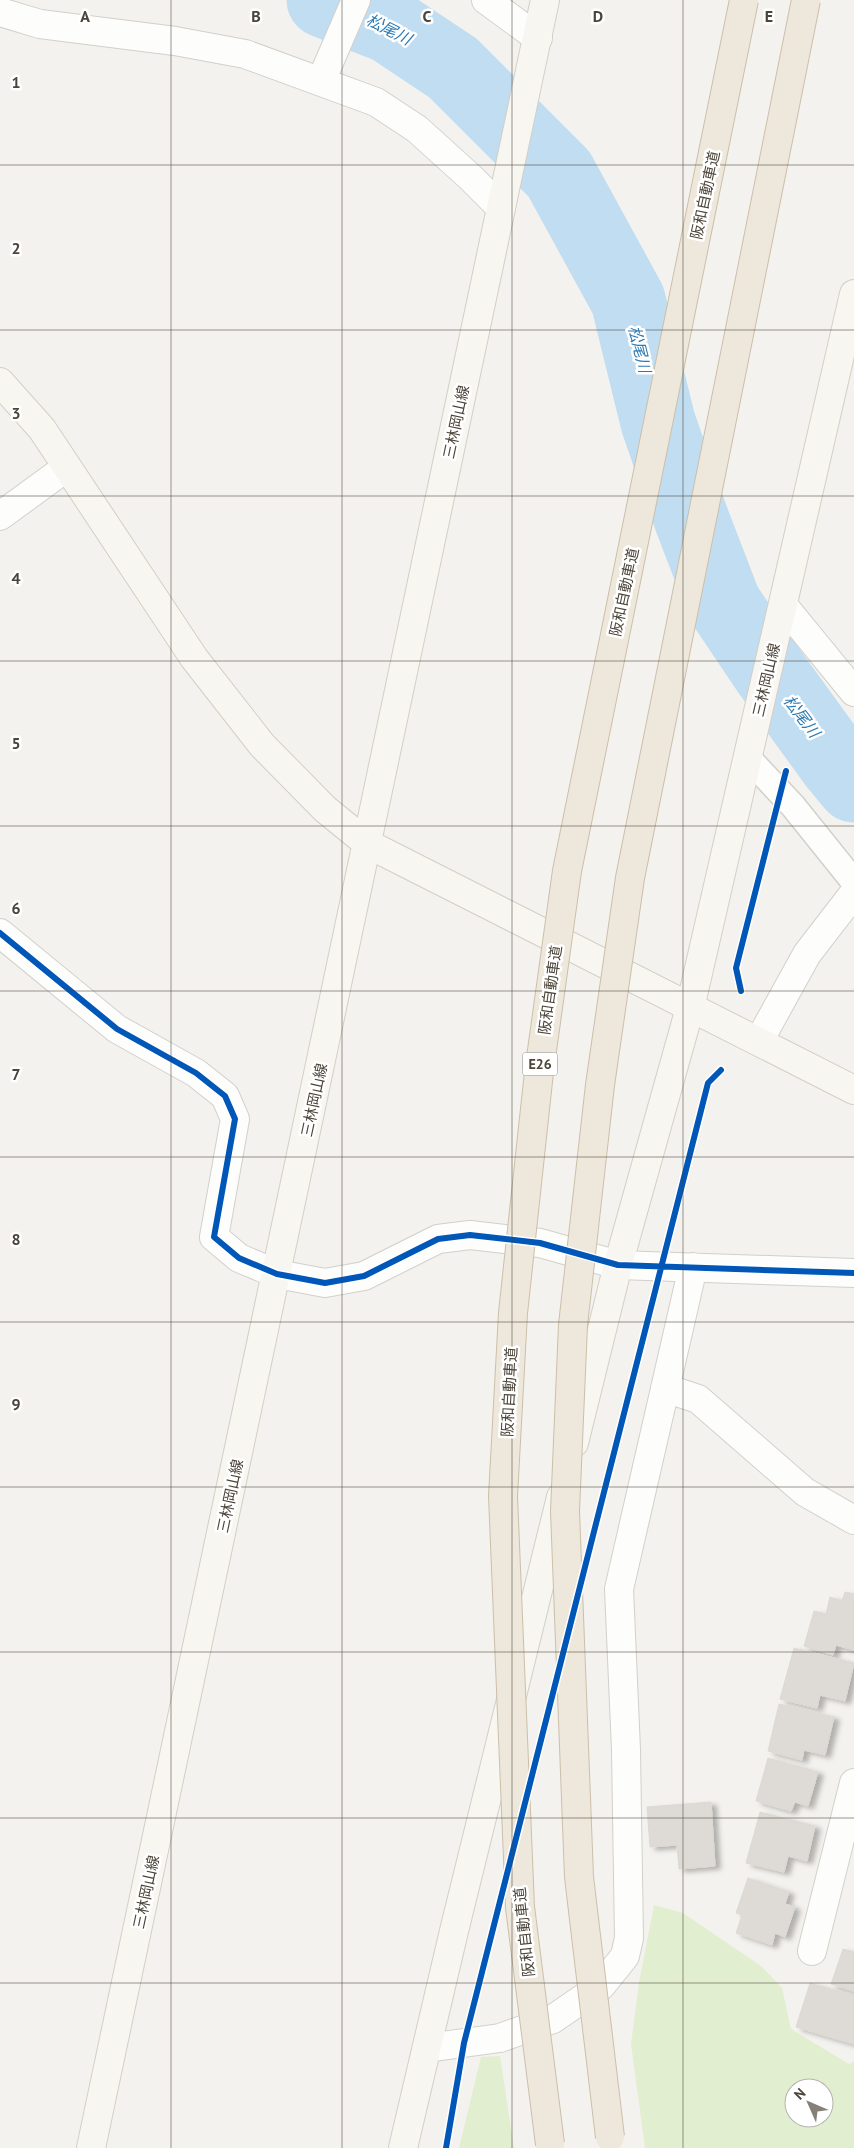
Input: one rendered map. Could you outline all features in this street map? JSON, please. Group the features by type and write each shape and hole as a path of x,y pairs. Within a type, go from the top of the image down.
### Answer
{"highway":[{"name":"阪和自動車道","path":"550,2144 520,1897 503,1496 513,1313 539,1072 567,871 744,0"},
{"path":"610,2137 579,1877 565,1511 573,1325 600,1085 630,878 806,0"}],"main road":[{"name":"三林岡山線","path":"91,2148 368,844 500,208 546,0"},
{"name":"三林岡山線","path":"403,2148 454,1931 618,1265 690,1008 854,294"},
{"path":"0,382 42,429 194,658 262,745 325,810 368,844 854,1090"}],"street":[{"path":"321,81 356,0"},
{"path":"486,0 538,38"},
{"path":"0,12 40,24 175,41 245,54 376,102 417,129 470,177 500,208"},
{"path":"0,516 67,467"},
{"path":"781,615 854,692"},
{"path":"759,1041 807,954 854,893"},
{"path":"0,933 117,1029 196,1073 224,1096 235,1119 214,1237 239,1258 277,1274 325,1283 364,1276 438,1239 470,1235 540,1243 618,1265 854,1273"},
{"path":"427,2048 500,2038 553,2019 601,1986 625,1956 629,1938 629,1918 626,1750 619,1589 693,1267"},
{"path":"665,1388 698,1399 805,1492 854,1520"},
{"path":"812,1952 848,1832 854,1783"}],"lane":[{"path":"751,746 781,794 793,806 854,882"}],"path":[{"path":"761,871 781,794"},
{"path":"736,968 741,991"}],"green space":[{"path":"654,1905 683,1913 761,1966 782,1988 791,2029 849,2064 854,2061 854,2148 645,2148 631,2044 639,1983"},
{"path":"500,2056 514,2148 459,2148 481,2057"}],"building":[{"path":"845,1592 854,1594 854,1650 836,1645 833,1655 804,1646 814,1611 826,1614 830,1597 842,1601"},
{"path":"794,1648 854,1663 845,1701 820,1695 817,1708 780,1699"},
{"path":"779,1704 834,1717 825,1755 804,1750 802,1760 768,1751"},
{"path":"768,1758 818,1772 808,1806 795,1802 791,1811 756,1801"},
{"path":"711,1802 715,1866 679,1869 677,1845 650,1847 647,1807"},
{"path":"760,1812 815,1826 807,1861 788,1856 784,1872 746,1863"},
{"path":"748,1878 789,1892 785,1904 795,1907 785,1937 775,1933 772,1945 736,1933 742,1915 736,1913"},
{"path":"843,1949 854,1952 854,1991 831,1984"},
{"path":"810,1983 854,1996 854,2044 796,2027"}],"waterway":[{"name":"松尾川","path":"324,0 390,26 453,68 559,174 628,300 658,422 691,518 724,604 769,671 854,785"}],"cycle path":[{"path":"741,991 736,968 786,771"},
{"path":"0,933 117,1029 196,1073 225,1096 235,1119 214,1237 239,1258 277,1274 325,1283 364,1276 438,1239 470,1235 540,1243 618,1265 854,1273"},
{"path":"446,2148 464,2043 708,1083 721,1070"}]}
